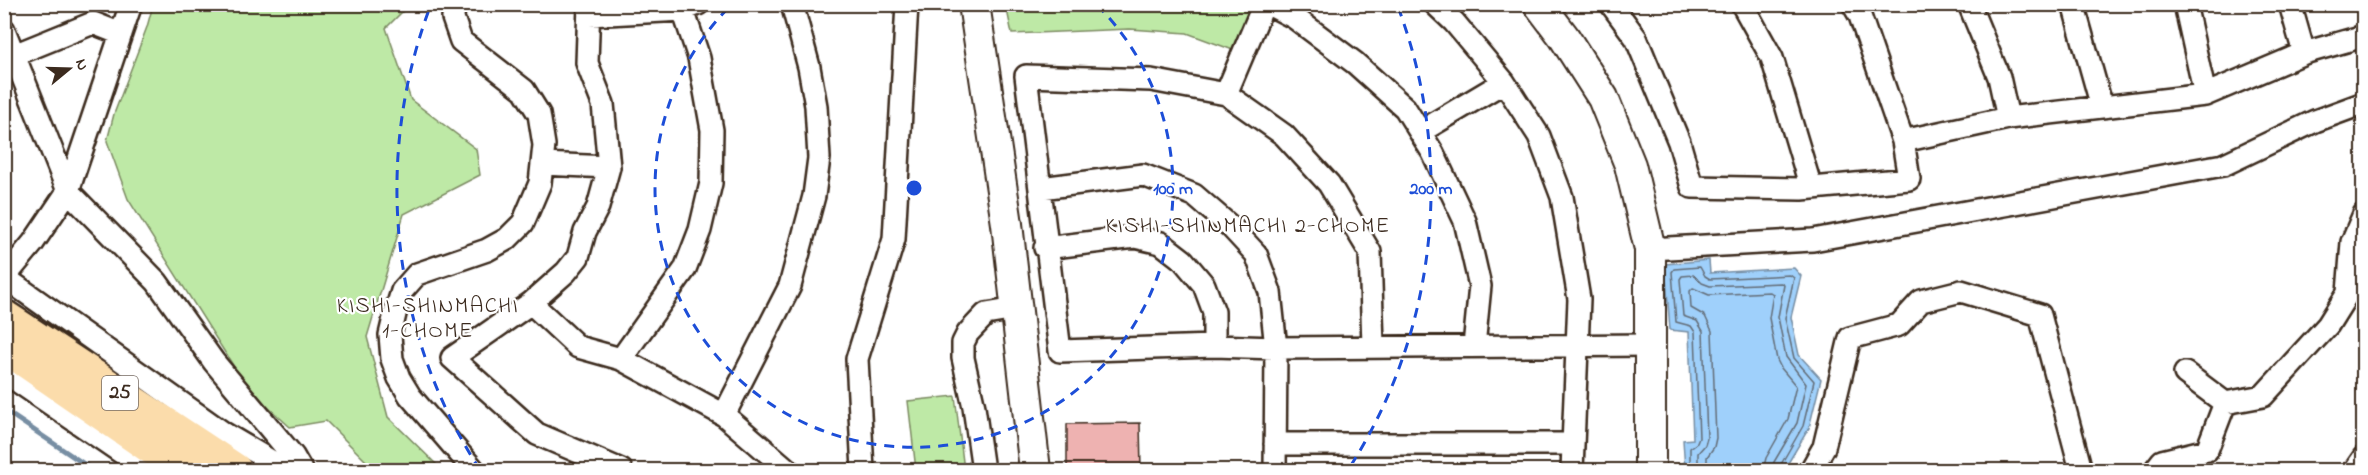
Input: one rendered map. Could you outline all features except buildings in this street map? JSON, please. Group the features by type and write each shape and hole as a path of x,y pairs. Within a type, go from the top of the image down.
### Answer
{"main road":[{"name":"25","path":"4,317 236,471"},
{"name":"25","path":"4,346 184,471"}],"street":[{"path":"131,4 68,191 33,243 5,278 225,434 286,471"},
{"path":"454,4 453,18 461,41 524,90 538,114 544,145 540,183 523,223 507,239 487,250 417,274 402,291 394,314 390,335 392,360 399,378 410,396 474,471"},
{"path":"724,416 790,286 814,195 819,158 816,106 809,67 792,4"},
{"path":"863,471 857,358 894,239 907,4"},
{"path":"974,4 1007,224 1035,471"},
{"path":"1226,94 1266,4 1294,18 1355,63 1405,108 1433,153 1466,220 1480,286 1474,346"},
{"path":"1435,4 1454,22 1504,82 1539,136 1563,198 1579,299 1572,471"},
{"path":"1539,4 1564,37 1603,98 1630,165 1650,249 1650,471"},
{"path":"1611,4 1636,38 1679,142 1692,187 1811,188 1909,179 1903,141 1860,16 1853,4"},
{"path":"1742,4 1772,58 1811,188"},
{"path":"1969,4 1999,77 2008,118"},
{"path":"2073,4 2102,107"},
{"path":"2185,4 2205,95"},
{"path":"2290,4 2304,53"},
{"path":"621,359 685,269 700,230 711,183 712,130 691,7 589,10 587,63 603,104 609,167 598,207 585,232 578,257 566,272 531,303 452,358 537,434 621,471"},
{"path":"14,55 93,23 121,34"},
{"path":"4,30 68,191 157,282 214,362 293,456 301,471"},
{"path":"1903,141 2008,118 2205,95 2304,53 2364,36"},
{"path":"1373,346 1370,252 1329,184 1284,135 1226,94 1152,80 1026,76 1060,351 1214,346 1276,348 1651,345"},
{"path":"1420,132 1504,82"},
{"path":"1650,249 1814,240 2223,165 2314,121 2364,103"},
{"path":"542,164 609,167"},
{"path":"1041,188 1143,175 1194,195 1231,227 1256,254 1270,292 1276,348 1275,471"},
{"path":"2185,373 2225,403 2263,396 2328,325 2348,293 2352,242 2364,214"},
{"path":"1046,248 1135,237 1161,243 1183,260 1204,285 1214,312 1214,346"},
{"path":"1811,471 1824,447 1850,338 1899,325 1922,301 1961,291 2040,315 2081,471"},
{"path":"531,303 578,347 621,359 724,416 788,471"},
{"path":"982,471 974,407 963,358 963,343 968,333 986,314 1016,309"},
{"path":"4,372 147,471"},
{"path":"2155,471 2162,461 2207,450 2225,403"},
{"path":"1275,444 1573,444"},
{"path":"2355,471 2364,457"}],"green space":[{"path":"1006,4 1252,5 1233,50 1187,33 1130,29 1012,34"},
{"path":"153,5 409,5 386,28 411,100 476,149 480,175 404,214 367,337 388,417 442,470 375,470 326,421 290,427 248,389 128,199 107,141 114,114"},
{"path":"955,396 964,470 916,470 908,401"}],"water":[{"path":"1709,260 1710,273 1794,268 1801,276 1791,317 1799,355 1821,379 1809,428 1784,470 1685,470 1683,440 1693,439 1689,332 1670,330 1665,264"}],"waterway":[{"path":"4,410 93,470"}],"district":[{"name":"KISHI-SHINMACHI 2-CHOME","path":"1248,227"},
{"name":"KISHI-SHINMACHI 1-CHOME","path":"428,320"}]}
